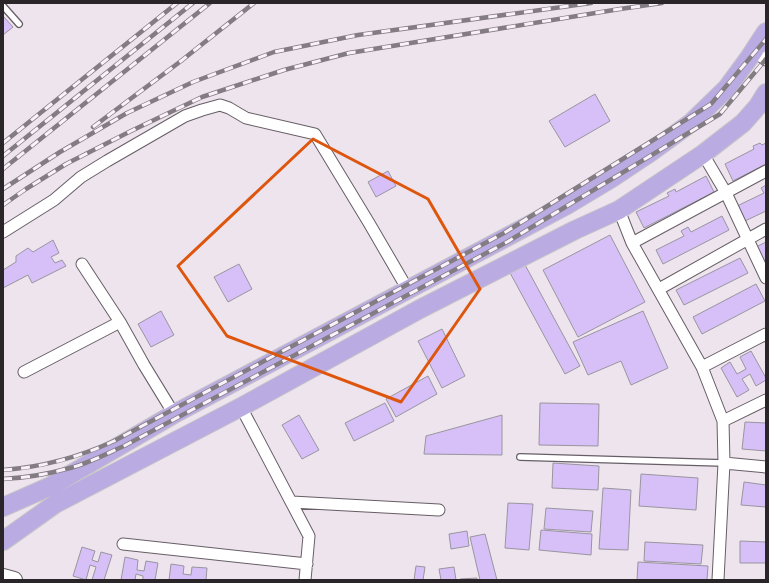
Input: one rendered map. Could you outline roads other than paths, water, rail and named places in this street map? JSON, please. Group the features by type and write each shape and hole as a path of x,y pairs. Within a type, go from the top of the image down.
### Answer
{"main road":[{"path":"3,507 51,486 174,414 567,205 612,178 692,122 760,56 766,32"},
{"path":"3,540 55,504 241,407 420,309 575,230 619,210 703,154 743,123 758,106 766,92"},
{"path":"3,577 14,580"}],"street":[{"path":"3,232 54,200 81,177 107,161 185,116 220,105 229,108 246,118 315,134 408,290"},
{"path":"703,154 726,193 766,278"},
{"path":"632,243 766,171"},
{"path":"619,210 632,243 702,367 723,421 724,463 718,580"},
{"path":"659,289 766,230"},
{"path":"82,264 120,322 174,414"},
{"path":"24,372 120,322"},
{"path":"702,367 766,334"},
{"path":"723,421 766,400"},
{"path":"241,407 309,536 305,580"},
{"path":"724,463 766,466"},
{"path":"292,502 439,510"},
{"path":"124,544 307,564"}],"lane":[{"path":"3,6 19,24"},
{"path":"520,457 724,463"}],"railway":[{"path":"3,143 177,3"},
{"path":"3,156 193,3"},
{"path":"3,169 210,3"},
{"path":"93,127 181,61 254,3"},
{"path":"3,189 60,152 127,113 193,82 274,52 358,35 591,3"},
{"path":"3,205 66,164 131,131 202,97 284,70 349,53 662,3"},
{"path":"3,470 32,467 60,461 114,441 504,233 711,104 766,39"},
{"path":"3,479 20,478 70,468 91,461 124,446 507,242 720,114 766,59"}]}
